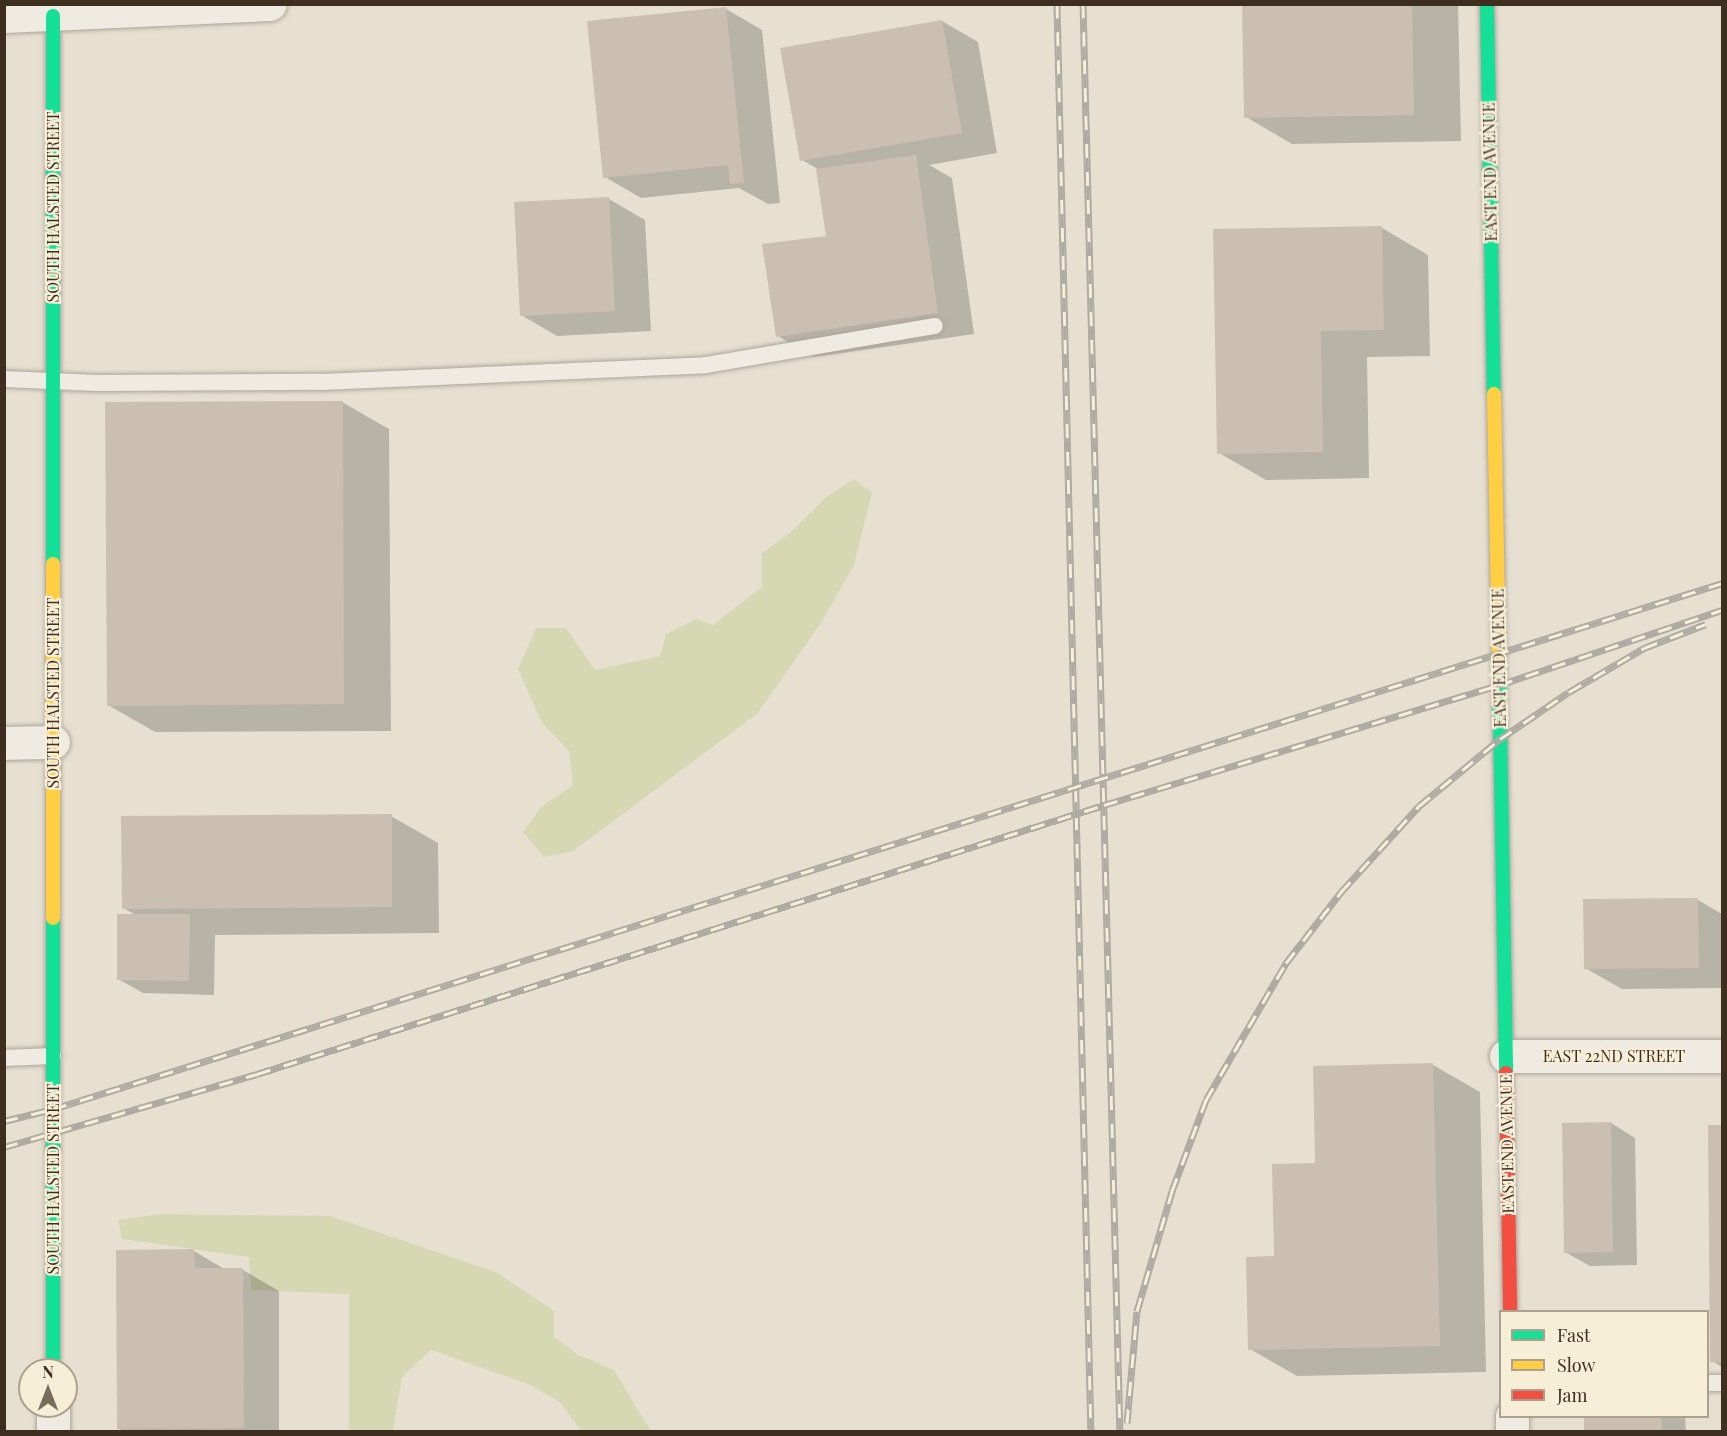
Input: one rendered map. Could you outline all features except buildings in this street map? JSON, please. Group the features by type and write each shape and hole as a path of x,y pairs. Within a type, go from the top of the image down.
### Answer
{"street":[{"path":"4,16 53,16 270,4"},
{"name":"EAST END AVENUE","path":"1487,4 1510,1310"},
{"name":"SOUTH HALSTED STREET","path":"53,16 53,1358"},
{"path":"4,743 53,742"},
{"name":"EAST 22ND STREET","path":"1506,1056 1722,1056"}],"lane":[{"path":"4,380 97,383 322,382 706,365 936,326"},
{"path":"4,1058 53,1056"}],"green space":[{"path":"854,479 872,493 854,565 821,623 757,714 573,851 544,857 523,832 541,807 573,785 569,751 542,723 518,669 536,628 566,628 595,670 660,656 666,634 697,619 713,625 762,587 762,553 791,532 826,497"},
{"path":"160,1214 330,1216 496,1272 554,1311 554,1337 577,1354 614,1370 651,1431 581,1431 560,1402 528,1384 431,1350 402,1377 393,1431 349,1431 349,1294 251,1290 249,1257 122,1239 118,1220"}],"railway":[{"path":"1057,4 1091,1432"},
{"path":"1083,4 1120,1432"},
{"path":"4,1121 53,1109 1722,583"},
{"path":"4,1147 257,1074 1104,805 1499,685 1722,610"},
{"path":"1127,1423 1137,1311 1172,1191 1206,1100 1286,963 1341,892 1419,806 1500,739 1569,692 1644,648 1706,624"}],"traffic: fast":[{"path":"1487,4 1494,394"},
{"path":"53,16 53,564"},
{"path":"1499,663 1506,1073"},
{"path":"53,918 53,1358"}],"traffic: slow":[{"path":"1494,394 1499,663"},
{"path":"53,564 53,918"}],"traffic: jam":[{"path":"1506,1073 1510,1310"}]}
